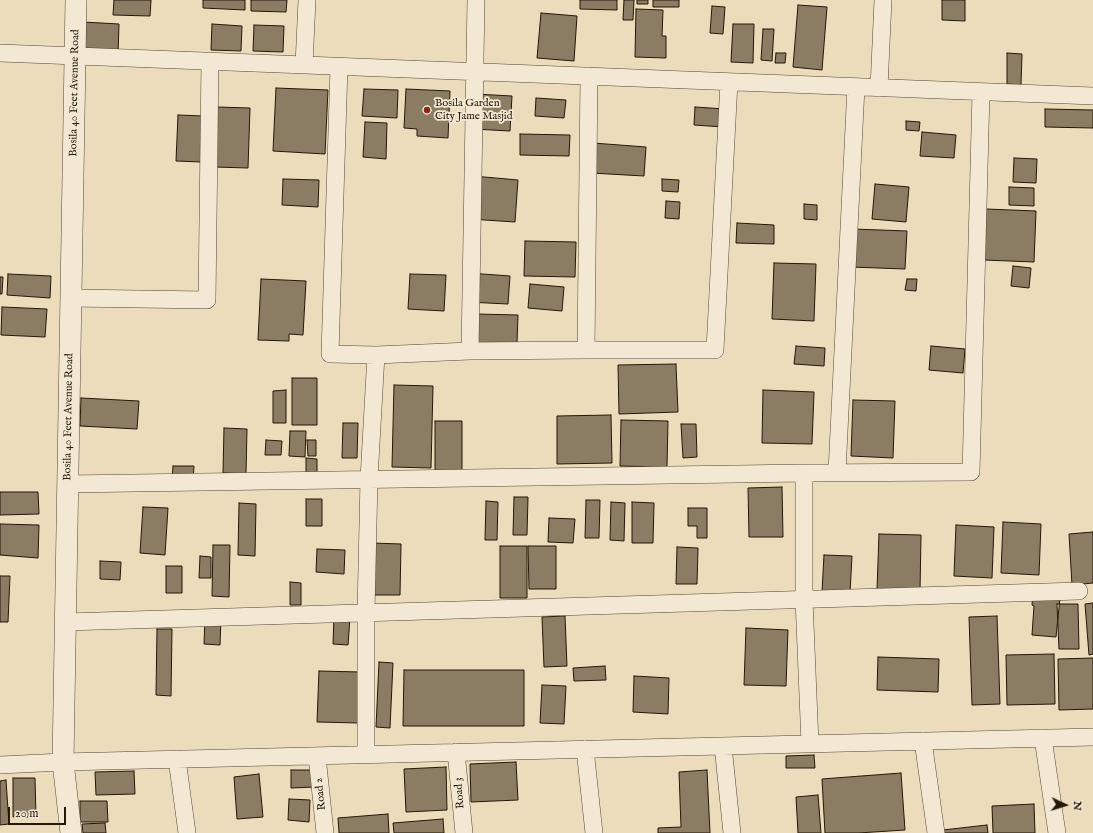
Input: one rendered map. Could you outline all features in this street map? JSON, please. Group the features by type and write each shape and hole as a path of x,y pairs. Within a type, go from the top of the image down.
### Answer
{"street":[{"name":"Bosila 40 Feet Avenue Road","path":"71,833 63,762 76,0"},
{"path":"304,65 307,0"},
{"path":"470,351 476,0"},
{"path":"879,88 883,0"},
{"path":"0,53 1093,96"},
{"path":"71,298 207,300 210,62"},
{"path":"339,67 330,354 376,355 470,351 715,350 730,82"},
{"path":"586,350 589,76"},
{"path":"837,472 856,87"},
{"path":"68,484 804,472 971,472 982,92"},
{"path":"366,755 366,612 369,479 376,355"},
{"path":"804,472 804,599 810,744"},
{"path":"66,622 1079,591"},
{"path":"0,765 177,759 1093,737"},
{"path":"1043,738 1057,833"},
{"path":"923,742 936,833"},
{"path":"724,746 732,833"},
{"path":"585,749 594,833"},
{"name":"Road 3","path":"456,752 464,833"},
{"name":"Road 2","path":"317,756 325,833"},
{"path":"177,759 187,833"}],"building":[{"path":"114,0 151,0 150,16 113,15"},
{"path":"203,0 245,0 245,10 203,8"},
{"path":"251,0 287,0 286,12 251,11"},
{"path":"580,0 617,0 617,10 580,9"},
{"path":"624,0 634,0 633,20 623,20"},
{"path":"637,0 648,0 648,4 637,4"},
{"path":"653,0 679,0 679,7 653,7"},
{"path":"942,0 965,0 965,21 942,20"},
{"path":"798,5 827,7 822,70 793,67"},
{"path":"712,6 725,7 723,34 710,33"},
{"path":"636,9 663,10 662,36 666,36 666,58 635,57"},
{"path":"541,13 577,16 574,61 537,58"},
{"path":"83,22 119,24 118,54 81,52"},
{"path":"212,24 242,26 241,51 211,50"},
{"path":"733,24 754,24 753,63 731,62"},
{"path":"254,25 284,26 283,52 253,51"},
{"path":"763,29 774,29 772,61 761,60"},
{"path":"776,53 786,53 785,63 775,63"},
{"path":"1007,53 1022,54 1021,85 1007,84"},
{"path":"276,88 328,90 325,154 273,151"},
{"path":"364,89 398,90 397,118 362,116"},
{"name":"Bosila Garden City Jame Masjid","path":"406,89 450,91 448,138 417,136 417,129 404,128"},
{"path":"475,94 512,96 510,131 473,129"},
{"path":"536,98 566,100 564,118 535,116"},
{"path":"217,107 250,108 248,168 215,167"},
{"path":"695,107 725,109 723,127 694,125"},
{"path":"1045,109 1093,110 1093,128 1045,127"},
{"path":"178,115 203,116 201,162 176,161"},
{"path":"906,121 920,122 919,131 906,130"},
{"path":"365,122 387,123 386,159 363,157"},
{"path":"922,132 956,135 954,158 920,156"},
{"path":"520,134 570,135 569,156 520,155"},
{"path":"593,143 646,147 644,176 591,173"},
{"path":"1014,158 1037,159 1036,183 1013,182"},
{"path":"473,176 518,180 515,222 470,219"},
{"path":"283,179 319,180 318,207 282,205"},
{"path":"662,179 679,180 678,192 662,191"},
{"path":"875,184 909,187 906,222 872,219"},
{"path":"1009,187 1034,188 1034,206 1009,205"},
{"path":"666,201 680,202 679,219 665,218"},
{"path":"804,204 817,205 817,220 804,219"},
{"path":"986,209 1036,211 1034,262 984,260"},
{"path":"737,223 774,225 774,244 736,243"},
{"path":"853,229 907,231 905,269 851,267"},
{"path":"525,241 576,242 575,277 524,276"},
{"path":"774,263 816,264 814,321 772,319"},
{"path":"1013,266 1031,268 1029,288 1011,286"},
{"path":"469,273 510,276 508,304 467,302"},
{"path":"8,274 51,276 50,298 7,295"},
{"path":"410,274 446,275 444,311 408,309"},
{"path":"0,277 3,277 2,294 0,294"},
{"path":"261,279 306,281 303,335 289,334 289,341 258,340"},
{"path":"907,279 917,279 916,291 905,290"},
{"path":"530,284 564,287 562,311 528,308"},
{"path":"2,307 47,309 45,337 1,335"},
{"path":"476,314 518,315 517,343 476,343"},
{"path":"796,346 825,348 824,366 794,364"},
{"path":"931,346 965,349 963,373 929,370"},
{"path":"676,364 678,412 619,414 618,365"},
{"path":"292,378 317,378 317,425 292,425"},
{"path":"394,385 433,386 431,468 392,467"},
{"path":"286,390 286,423 273,423 273,391"},
{"path":"763,390 814,392 812,444 762,443"},
{"path":"81,398 139,401 137,429 80,426"},
{"path":"853,400 895,401 893,458 851,456"},
{"path":"611,415 612,463 557,464 557,416"},
{"path":"621,420 668,421 667,467 620,466"},
{"path":"435,421 462,421 462,470 435,471"},
{"path":"343,423 358,423 357,458 342,458"},
{"path":"681,424 696,424 697,457 683,458"},
{"path":"224,428 247,429 246,474 223,473"},
{"path":"290,431 306,431 305,457 289,456"},
{"path":"266,440 282,441 281,455 265,455"},
{"path":"307,440 316,440 316,456 308,456"},
{"path":"306,458 317,459 317,478 306,478"},
{"path":"173,466 194,466 193,482 172,481"},
{"path":"782,487 783,537 749,537 748,488"},
{"path":"0,492 38,492 39,514 0,515"},
{"path":"514,497 528,497 527,535 513,535"},
{"path":"306,499 322,499 322,526 306,526"},
{"path":"586,500 600,500 599,538 585,538"},
{"path":"486,501 498,502 497,540 485,540"},
{"path":"611,502 625,503 624,541 610,540"},
{"path":"632,502 654,503 653,543 632,543"},
{"path":"239,503 256,504 255,556 238,555"},
{"path":"143,507 168,508 165,555 140,553"},
{"path":"688,508 707,508 707,538 697,538 697,526 688,526"},
{"path":"549,518 575,519 573,543 548,542"},
{"path":"1003,522 1041,524 1039,575 1001,573"},
{"path":"0,524 39,525 38,558 0,555"},
{"path":"956,525 994,527 992,578 954,576"},
{"path":"1093,532 1093,583 1072,585 1069,534"},
{"path":"879,534 921,535 920,592 877,590"},
{"path":"372,543 401,544 400,595 371,595"},
{"path":"213,545 230,545 229,597 212,596"},
{"path":"500,546 527,546 527,598 500,598"},
{"path":"528,546 556,546 556,589 529,589"},
{"path":"677,547 698,548 697,584 676,584"},
{"path":"317,549 345,550 344,574 316,572"},
{"path":"824,555 852,556 850,593 822,592"},
{"path":"200,556 211,557 211,578 199,578"},
{"path":"100,561 121,562 120,580 100,579"},
{"path":"166,566 182,566 182,593 166,593"},
{"path":"0,576 10,576 8,622 0,622"},
{"path":"290,582 301,583 301,605 290,605"},
{"path":"1033,594 1060,598 1056,637 1032,635 1034,606 1032,605"},
{"path":"1093,603 1093,654 1089,655 1085,604"},
{"path":"1057,604 1078,604 1079,649 1059,649"},
{"path":"334,616 350,617 348,645 333,644"},
{"path":"565,616 567,666 544,667 542,617"},
{"path":"997,616 1000,704 972,705 969,617"},
{"path":"205,618 221,618 220,645 204,644"},
{"path":"746,628 788,630 786,686 744,685"},
{"path":"157,629 172,629 171,696 156,695"},
{"path":"1054,654 1055,704 1007,705 1006,655"},
{"path":"878,657 939,659 938,692 877,690"},
{"path":"1093,658 1093,709 1059,710 1058,659"},
{"path":"379,662 393,663 390,728 376,727"},
{"path":"605,666 606,680 574,681 573,668"},
{"path":"404,670 524,670 524,726 403,726"},
{"path":"319,671 360,672 359,723 317,722"},
{"path":"634,676 669,678 668,714 633,712"},
{"path":"542,685 566,686 564,724 540,723"},
{"path":"814,755 815,768 786,768 786,756"},
{"path":"516,762 518,800 471,802 470,764"},
{"path":"446,767 447,810 406,812 404,769"},
{"path":"291,770 314,770 315,787 291,788"},
{"path":"707,770 710,833 658,833 658,828 681,827 679,772"},
{"path":"134,771 135,794 96,795 95,772"},
{"path":"901,773 905,830 858,833 825,833 822,779"},
{"path":"259,774 263,817 237,819 234,777"},
{"path":"13,778 35,778 36,817 13,817"},
{"path":"6,780 9,824 0,825 0,781"},
{"path":"818,795 821,833 798,833 796,797"},
{"path":"289,799 310,800 309,822 288,820"},
{"path":"80,801 107,801 108,822 80,822"},
{"path":"1034,804 1035,833 993,833 992,806"},
{"path":"388,814 389,833 339,833 338,818"},
{"path":"443,819 444,833 394,833 393,823"},
{"path":"105,823 106,833 83,833 82,824"},
{"path":"987,825 988,833 943,833 943,830"}],"place":[{"name":"Bosila Garden City Jame Masjid","path":"427,110"}]}
